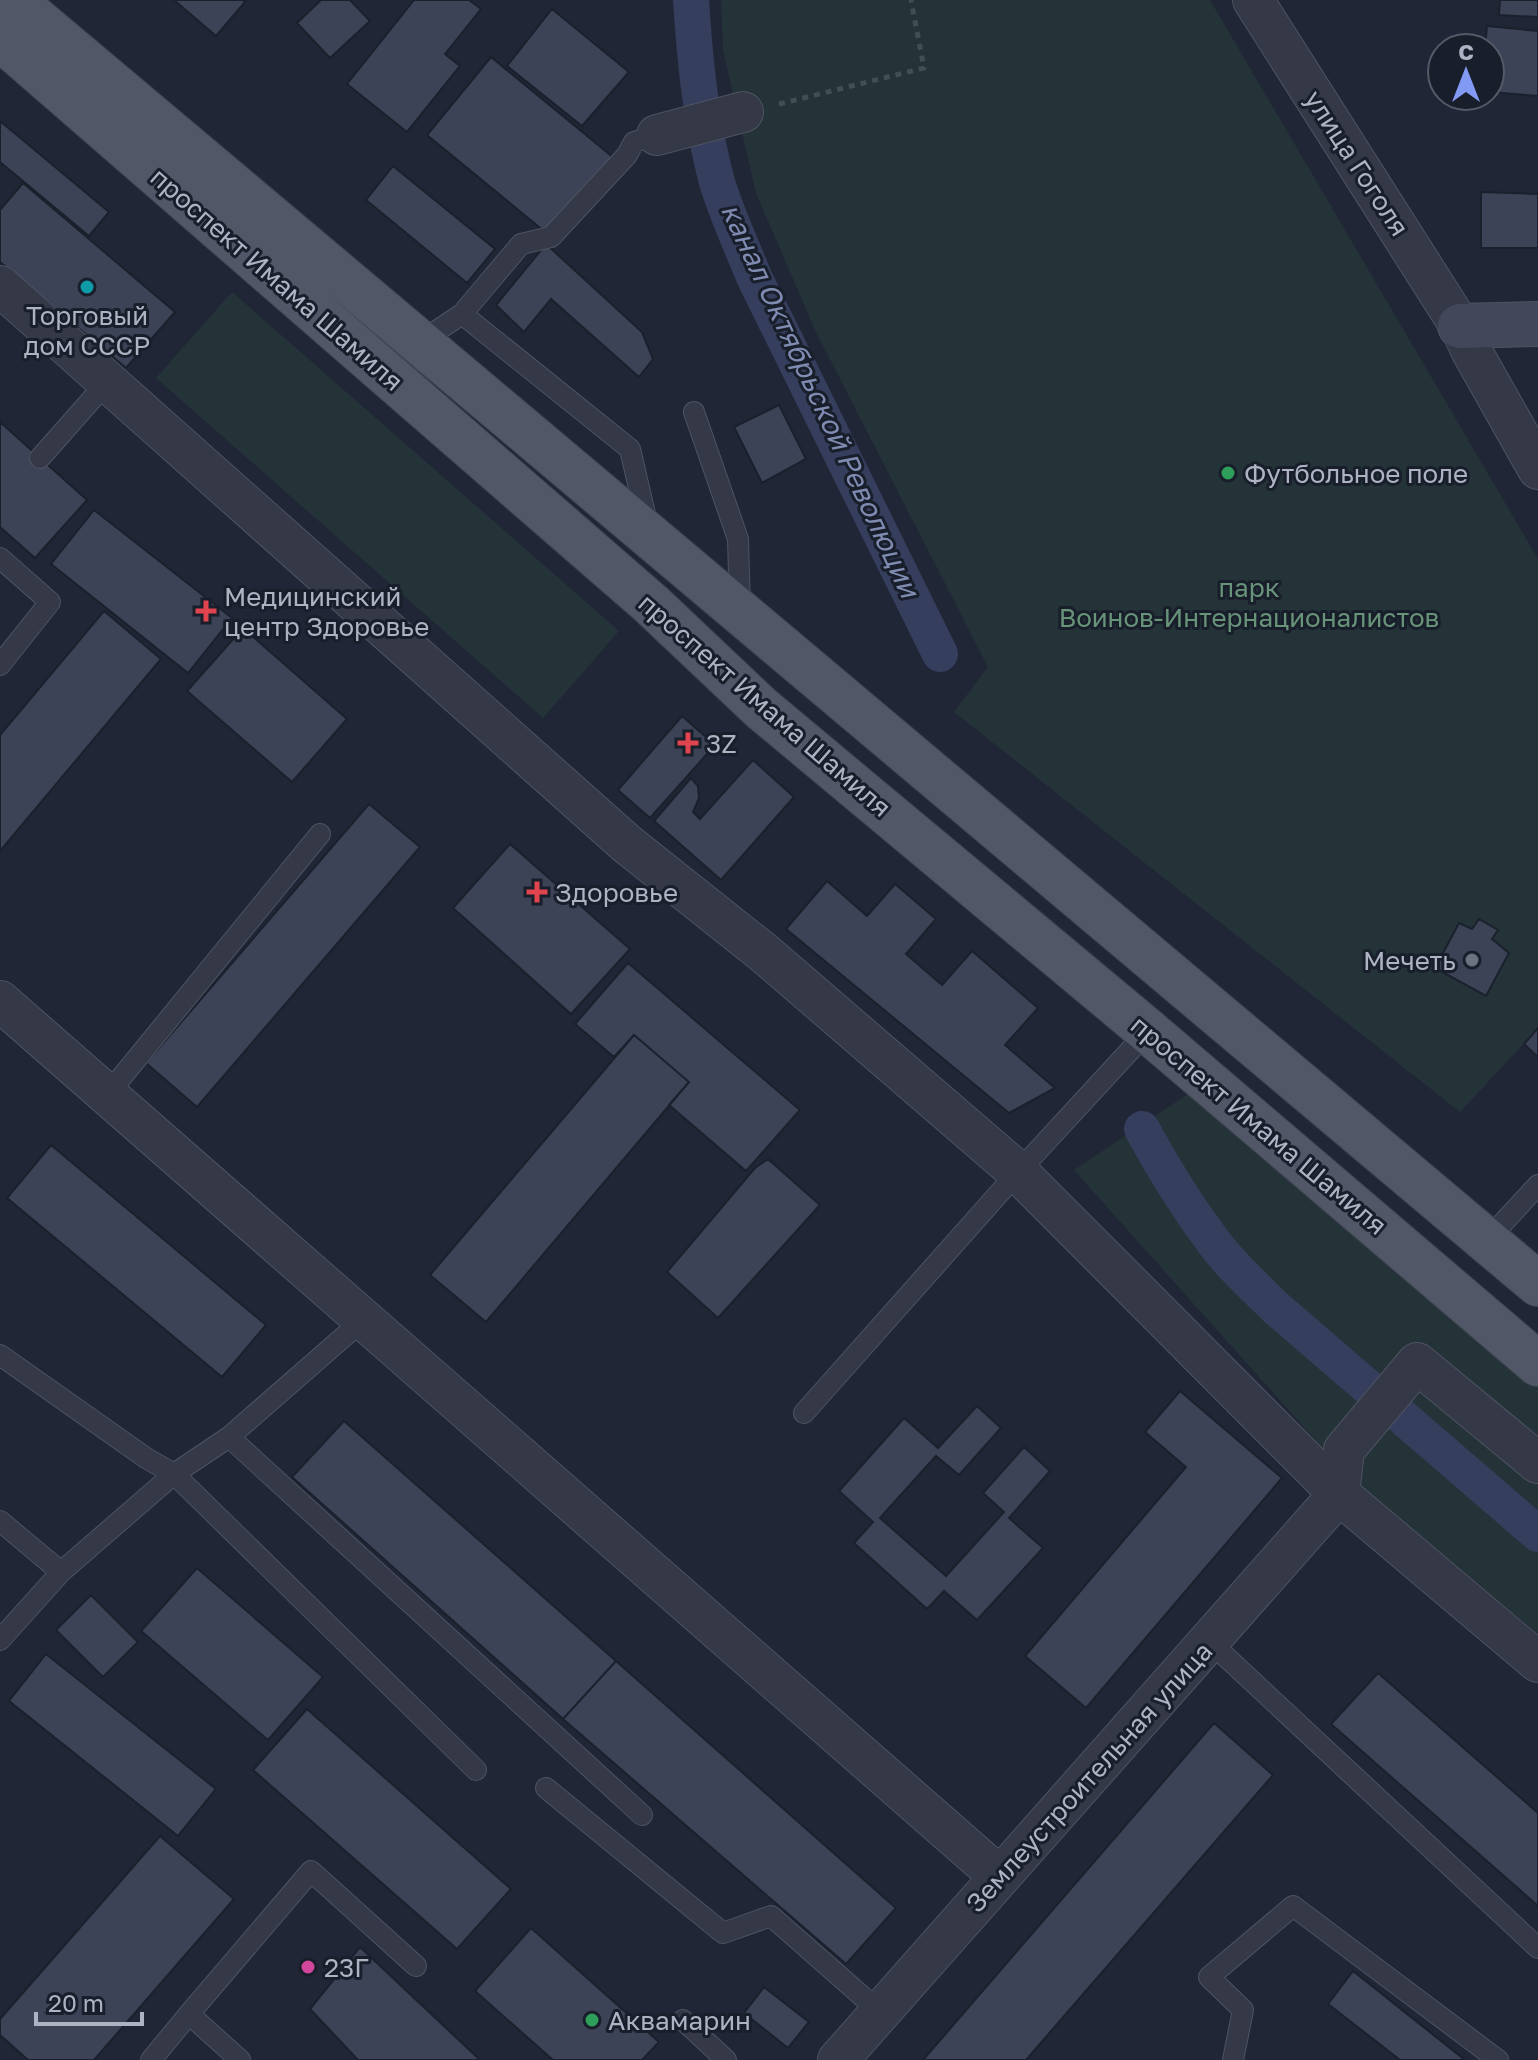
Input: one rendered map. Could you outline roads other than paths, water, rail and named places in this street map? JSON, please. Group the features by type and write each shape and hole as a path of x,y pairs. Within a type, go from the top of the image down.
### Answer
{"main road":[{"name":"проспект Имама Шамиля","path":"13,0 1538,1284"},
{"name":"проспект Имама Шамиля","path":"0,38 651,604 761,708 1148,1031 1538,1364"}],"street":[{"name":"улица Гоголя","path":"1253,0 1466,339 1538,469"},
{"path":"657,135 743,112"},
{"path":"0,286 627,844 764,953 1018,1172 1339,1494 1538,1662"},
{"path":"1466,339 1538,324"},
{"path":"1466,339 1538,350"},
{"path":"0,1001 999,1876"},
{"path":"1339,1494 1344,1450 1417,1363 1538,1463"},
{"name":"Землеустроительная улица","path":"838,2060 1339,1494"}],"lane":[{"path":"420,342 462,314 521,244 551,237 627,155 634,142 657,135"},
{"path":"462,314 630,449 651,539"},
{"path":"40,458 108,381"},
{"path":"694,412 738,539 740,614"},
{"path":"0,558 50,602 0,665"},
{"path":"107,1095 320,834"},
{"path":"804,1413 1148,1031"},
{"path":"1488,1239 1538,1185"},
{"path":"0,1640 61,1572 174,1474 229,1437 363,1320"},
{"path":"0,1355 146,1458 174,1474 476,1770"},
{"path":"229,1437 642,1815"},
{"path":"0,1521 61,1572"},
{"path":"1209,1641 1538,1948"},
{"path":"546,1788 723,1933 771,1916 880,2012"},
{"path":"151,2060 311,1871 416,1966"},
{"path":"1233,2060 1243,2010 1209,1977 1293,1906 1498,2060"},
{"path":"189,2014 240,2060"},
{"path":"683,2020 726,2060"}],"waterway":[{"name":"канал Октябрьской Революции","path":"691,0 703,115 711,160 725,207 755,279 940,654"},
{"path":"1142,1129 1193,1213 1242,1275 1276,1308 1538,1534"}],"place":[{"name":"Торговый дом СССР","path":"87,287"},
{"name":"Футбольное поле","path":"1228,473"},
{"name":"Медицинский центр Здоровье","path":"206,611"},
{"name":"3Z","path":"688,743"},
{"name":"Здоровье","path":"537,892"},
{"name":"Мечеть","path":"1472,960"},
{"name":"23Г","path":"308,1967"},
{"name":"Аквамарин","path":"592,2020"}],"park label":[{"name":"парк Воинов-Интернационалистов","path":"1249,602"}]}
